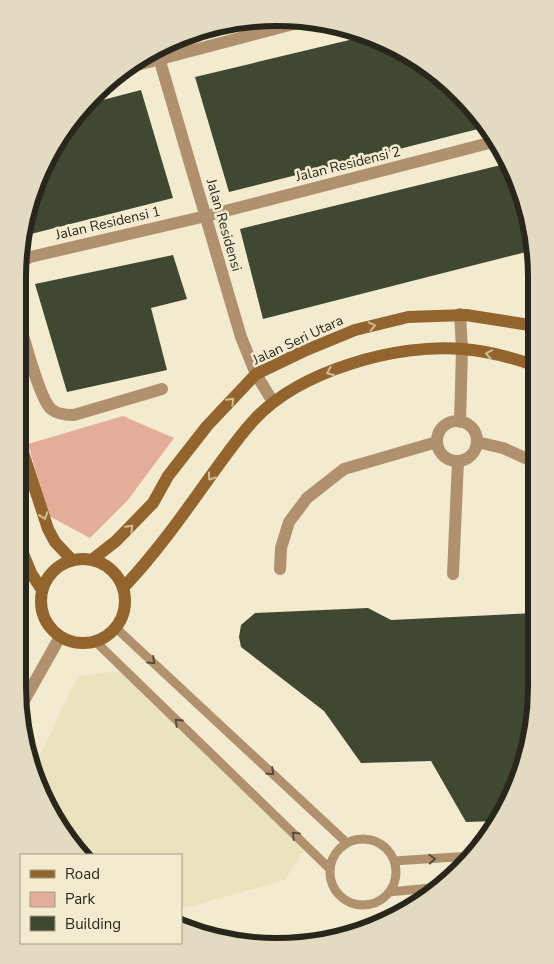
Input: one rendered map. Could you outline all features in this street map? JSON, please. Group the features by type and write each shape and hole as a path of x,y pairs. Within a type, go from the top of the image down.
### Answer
{"street":[{"path":"160,56 283,26"},
{"name":"Jalan Residensi","path":"158,56 241,337 256,374 273,402"},
{"name":"Jalan Residensi 2","path":"206,216 488,143"},
{"name":"Jalan Residensi 1","path":"27,259 206,216"},
{"path":"460,314 462,349 460,422"},
{"name":"Jalan Seri Utara","path":"93,559 116,541 153,503 168,476 207,426 256,374 304,351 355,330 408,317 460,314 528,325"},
{"path":"26,343 43,397 51,409 62,414 74,415 162,389"},
{"path":"124,587 170,534 253,421 273,402 310,380 349,364 404,351 462,349 528,363"},
{"path":"460,422 470,426 476,442 469,457 458,461 441,454 437,442 443,427 448,423 460,422"},
{"path":"280,569 281,548 289,522 307,498 344,469 437,442"},
{"path":"476,442 504,448 528,459"},
{"path":"26,461 54,542 72,560"},
{"path":"453,574 458,461"},
{"path":"93,559 106,565 117,574 124,587 125,608 116,628 96,642 83,644 60,637 50,628 43,616 40,604 42,590 48,577 58,566 72,560 93,559"},
{"path":"26,561 31,573 42,590"},
{"path":"27,696 60,637"}],"lane":[{"path":"116,628 347,843"},
{"path":"96,642 330,869 335,890 351,902 361,905 372,904 389,892 396,872 394,861 388,851 380,844 358,840 347,843 338,850 330,869"},
{"path":"394,861 461,857"},
{"path":"389,892 428,888"}],"shaded area":[{"path":"130,670 307,845 285,880 182,909 182,854 90,854 78,840 52,798 37,760 78,676"}],"green space":[{"path":"123,416 174,438 127,501 90,538 49,516 28,444"}],"building":[{"path":"354,39 388,52 430,78 466,112 479,129 229,192 195,77"},
{"path":"141,90 173,198 30,234 40,196 52,166 78,124 99,101"},
{"path":"501,165 509,181 519,212 526,252 263,319 240,229"},
{"path":"173,255 187,299 151,308 167,370 67,392 35,284"},
{"path":"368,608 391,620 528,613 528,687 523,736 509,783 488,821 466,822 431,761 361,763 324,711 241,647 239,637 241,625 255,613"}]}
